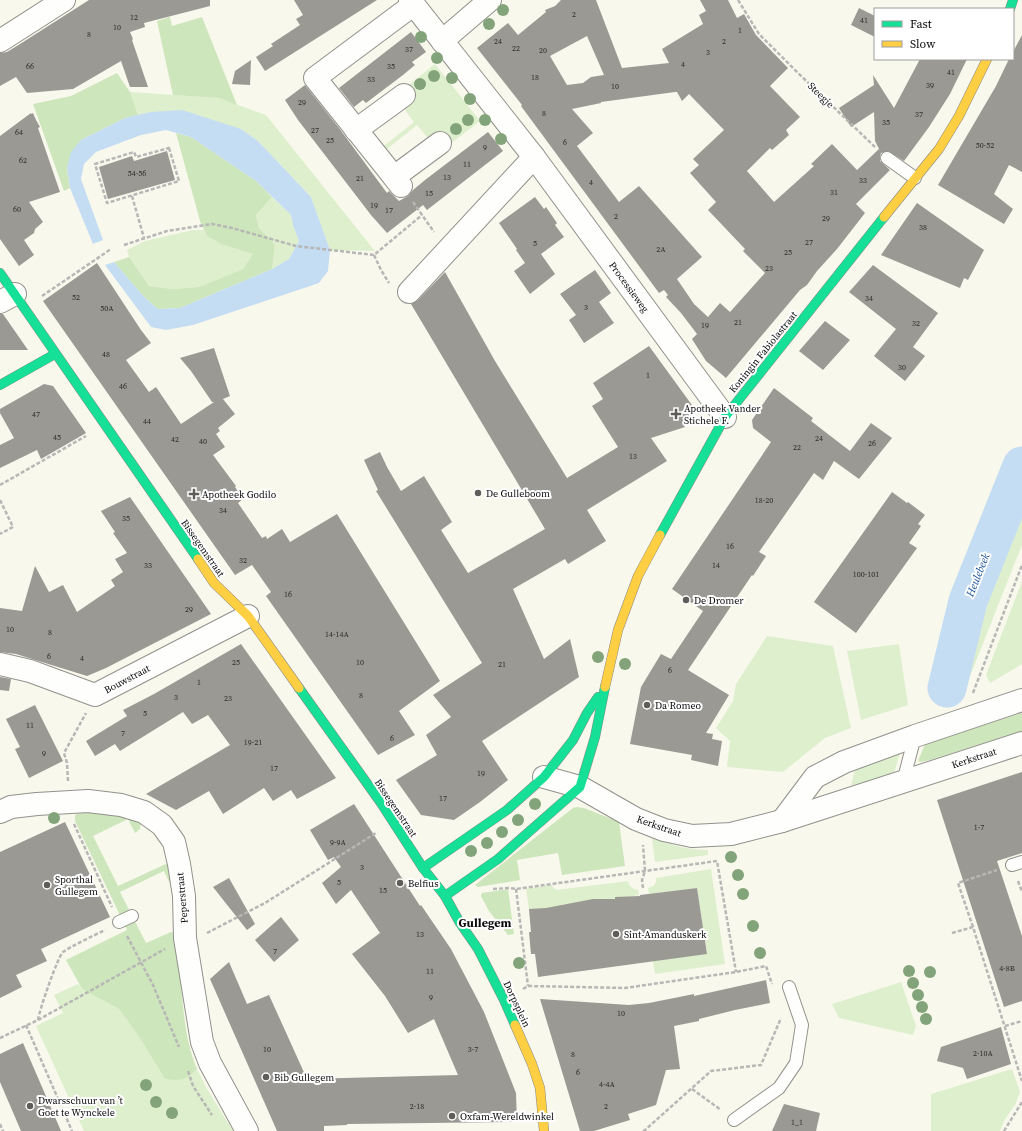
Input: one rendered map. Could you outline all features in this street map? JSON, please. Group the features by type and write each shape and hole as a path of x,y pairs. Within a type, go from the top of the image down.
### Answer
{"street":[{"path":"0,41 64,0"},
{"path":"442,41 490,0"},
{"path":"412,2 315,78 397,182 440,143"},
{"name":"Processieweg","path":"412,2 534,157 725,417"},
{"name":"Koningin Fabiolastraat","path":"580,787 595,737 618,630 638,576 725,417 939,148 960,116 987,60"},
{"path":"356,130 404,95"},
{"path":"409,292 534,157"},
{"name":"Bissegemstraat","path":"0,273 13,301 55,354 214,583 248,616 381,803 423,868"},
{"path":"0,384 55,354"},
{"name":"Bouwstraat","path":"0,664 30,671 95,695 248,616"},
{"name":"Koningin Fabiolastraat","path":"544,776 573,740 587,713 605,687"},
{"path":"782,821 815,777 844,762 1022,700"},
{"name":"Kerkstraat","path":"544,776 580,787 636,819 664,830 692,836 738,833 782,821 1022,743"},
{"path":"423,868 507,810 544,776"},
{"path":"445,896 498,858 580,787"},
{"name":"Peperstraat","path":"0,812 11,807 67,793 88,801 121,805 144,812 162,825 174,842 179,864 184,896 185,938 202,1042 210,1063 247,1131"},
{"name":"Dorpsplein","path":"423,868 445,896 481,955 504,1000 532,1064 540,1088 544,1131"}],"lane":[{"path":"887,158 915,178"},
{"path":"903,782 915,736"},
{"path":"119,922 132,916"},
{"path":"734,1120 780,1088 796,1062 802,1025 789,987"}],"path":[{"name":"Steegje","path":"738,0 760,34 797,72 887,158"},
{"path":"169,148 179,181 132,196 107,203 95,164 134,152 136,157 169,148"},
{"path":"397,182 448,250"},
{"path":"132,196 144,238"},
{"path":"124,245 167,231 212,224 296,246 374,255 422,215"},
{"path":"13,301 111,249"},
{"path":"374,255 387,281 397,288 409,292"},
{"path":"0,485 104,426"},
{"path":"0,500 14,527 0,534"},
{"path":"963,720 1022,565"},
{"path":"95,695 64,753 67,763 68,812 119,922 142,963"},
{"path":"0,1038 38,1020 185,938 206,934 265,903 316,873 381,830"},
{"path":"643,841 645,871 642,880 643,888"},
{"path":"528,986 516,889 717,862 736,972"},
{"path":"1017,863 958,883 1022,1081"},
{"path":"952,933 973,927"},
{"path":"38,1020 40,1009 61,953 106,929"},
{"path":"524,988 528,986 625,988 736,972 766,966"},
{"path":"643,1131 646,1130 711,1071 760,1065 782,1017"},
{"path":"1005,1026 1022,1021"},
{"path":"26,1025 72,1131"},
{"path":"692,1089 734,1120"},
{"path":"1004,1131 1022,1102"},
{"path":"0,1124 3,1131"}],"green space":[{"path":"170,17 172,26 202,17 237,105 219,98 173,95 157,21"},
{"path":"435,64 480,121 445,148 434,134 428,138 417,125 387,149 396,160 393,164 374,134 384,146 414,122 405,110 411,104 407,100 415,93 409,85"},
{"path":"117,73 130,92 138,115 125,118 81,140 67,168 70,188 64,191 33,104 71,96"},
{"path":"130,92 219,98 266,115 375,251 330,250 311,197 258,141 241,129 150,112 138,115"},
{"path":"176,133 191,137 256,181 272,197 256,215 259,228 275,245 272,269 180,308 158,309 145,298 114,262 129,257 149,286 172,289 199,287 243,269 253,254 221,244 207,236 200,221"},
{"path":"272,197 291,215 299,241 289,259 272,269 275,245 259,228 256,215"},
{"path":"193,230 204,230 207,236 221,244 254,254 243,269 199,287 172,289 149,286 129,257 127,250 145,241"},
{"path":"1022,504 1022,545 963,694 955,693 956,681"},
{"path":"1022,581 1022,664 990,683 986,675"},
{"path":"767,636 833,646 851,728 825,738 783,772 727,767 730,741 716,728 733,701 736,684"},
{"path":"899,644 908,705 861,720 847,651"},
{"path":"1022,713 1022,731 930,760 921,762 918,761 925,744"},
{"path":"900,753 894,773 851,786 855,769"},
{"path":"573,808 584,808 619,822 625,866 562,875 558,853 517,860 520,880 478,887 475,885"},
{"path":"81,812 112,812 141,822 140,829 135,833 128,819 93,836 118,886 168,863 171,874 171,886 164,871 120,892 146,943 171,932 175,933 187,1036 197,1069 186,1078 179,1080 165,1079 138,1035 119,1009 82,989 66,960 127,930 75,821 75,815"},
{"path":"652,838 680,847 708,850 708,855 655,862"},
{"path":"711,869 725,964 655,974 653,961 707,953 697,888 649,894 648,888 654,885 656,878"},
{"path":"628,881 634,889 638,890 639,895 637,896 637,894 635,896 617,899 617,897 615,897 615,899 566,906 563,904 563,906 532,911 529,909 526,889 551,885 556,890"},
{"path":"508,889 514,934 508,935 489,911 481,896 482,893"},
{"path":"901,982 916,1026 913,1035 839,1018 832,1004"},
{"path":"78,984 82,989 119,1009 138,1035 165,1079 190,1076 197,1069 207,1089 233,1131 84,1131 36,1026 63,1013 54,995"},
{"path":"1012,1069 1020,1092 1015,1105 1005,1119 1000,1131 931,1131 931,1094"}],"water":[{"path":"182,110 241,129 258,141 311,197 330,250 328,271 319,283 193,325 166,330 151,327 105,265 114,262 145,298 158,309 180,308 272,269 289,259 299,241 291,215 256,181 191,137 166,130 141,135 96,152 84,164 81,179 103,240 93,244 70,188 67,168 71,152 81,140 125,118 150,112"}],"building":[{"path":"89,0 210,0 210,6 144,23 145,27 130,32 148,87 130,87 121,61 73,89 27,93 16,77 0,86 0,53 7,52"},
{"path":"294,0 377,0 265,71 256,57 273,46 271,44 300,25 296,19 303,15"},
{"path":"561,0 596,0 622,68 669,63 662,49 703,24 699,15 706,11 700,0 728,0 737,18 744,14 756,35 788,68 770,86 800,117 786,130 789,135 772,150 770,148 747,171 774,202 814,166 811,164 832,144 857,170 879,149 875,141 874,112 851,127 839,108 874,85 873,75 894,108 919,60 967,60 950,94 929,127 904,161 888,151 881,153 880,161 890,170 856,204 865,213 807,285 800,290 726,378 706,361 692,339 697,334 681,313 666,297 668,295 664,290 659,293 521,106 522,105 477,48 508,23 518,35 546,12 545,10 555,6","holes":["587,36 604,75 591,77 583,83 567,85 550,56","677,92 682,101 689,94 724,130 693,159 699,165 690,173 716,202 708,210 745,249 743,251 765,273 730,312 720,303 708,317 694,304 677,279 702,257 639,186 619,202 577,146 593,133 572,109 601,102"]},
{"path":"859,8 874,16 874,36 851,25"},
{"path":"411,32 426,52 412,62 415,65 403,75 366,103 363,100 354,107 339,88"},
{"path":"1022,35 1022,172 1009,165 994,194 1013,209 1004,224 938,185 996,86 1009,60 1014,60 1014,50"},
{"path":"251,60 250,85 232,84 235,71"},
{"path":"305,85 387,193 389,191 399,201 408,196 425,180 488,132 503,151 427,210 423,205 387,233 371,215 298,120 285,100"},
{"path":"33,113 40,127 38,128 60,192 29,202 43,222 35,229 34,233 24,240 34,255 19,266 0,239 0,136"},
{"path":"167,151 175,180 108,199 99,167 132,156 134,161"},
{"path":"535,197 544,209 546,207 557,223 555,225 564,237 541,254 555,274 530,294 514,271 525,263 499,223"},
{"path":"917,203 984,250 968,280 964,278 960,288 881,255"},
{"path":"97,263 151,343 126,360 149,392 156,387 181,424 214,402 212,402 191,371 180,358 214,348 230,396 223,399 235,414 218,428 220,431 216,434 225,447 213,455 236,486 235,487 243,499 238,503 262,538 266,536 267,539 282,529 290,542 337,514 440,681 399,711 415,735 378,755 266,596 271,592 252,565 235,575 43,301"},
{"path":"873,265 938,313 913,347 925,356 905,381 874,356 896,329 849,292"},
{"path":"595,270 611,293 599,302 614,323 584,343 569,320 576,315 560,294"},
{"path":"445,272 495,361 567,478 618,447 592,406 603,399 593,383 649,346 697,412 682,423 685,427 651,438 667,461 587,510 606,541 568,564 565,559 513,589 544,659 570,639 579,677 482,741 508,780 454,820 421,815 396,780 437,755 426,735 451,717 433,695 482,663 376,491 378,490 364,460 380,452 401,491 424,476 452,522 441,530 468,573 545,529 411,304 418,300"},
{"path":"0,314 3,314 28,350 0,350"},
{"path":"825,321 850,340 823,370 799,351"},
{"path":"44,384 53,386 86,433 41,459 37,450 0,468 0,445 14,438 0,413 0,409"},
{"path":"774,388 813,418 811,421 850,451 871,423 892,438 859,479 834,461 823,480 814,473 759,552 766,556 688,670 729,695 706,733 713,734 712,739 722,741 718,766 691,760 692,755 630,744 641,687 661,654 671,659 703,611 672,589 771,442 753,428 752,420"},
{"path":"892,492 925,515 918,524 921,526 909,543 917,548 856,633 814,602"},
{"path":"130,497 211,614 106,668 87,676 16,654 0,652 0,608 22,611 35,566 49,592 63,585 77,612 115,586 111,580 123,572 115,559 127,553 113,533 115,532 101,511"},
{"path":"241,644 336,778 297,799 291,790 273,801 264,788 223,814 209,791 176,810 146,794 230,745 208,715 192,724 183,712 120,751 115,744 95,756 86,741 127,716 123,710"},
{"path":"0,677 11,679 9,691 0,690"},
{"path":"35,705 63,761 29,778 15,749 20,747 6,719"},
{"path":"1022,772 1022,853 997,861 1022,936 1022,1001 1004,1007 937,800"},
{"path":"354,804 420,906 421,905 451,949 484,1012 516,1093 517,1122 347,1124 324,1126 324,1131 277,1131 210,979 229,962 247,1004 269,995 307,1079 458,1075 434,1019 408,1033 385,996 352,954 380,933 351,890 336,904 322,883 341,867 334,857 328,860 310,830"},
{"name":"Sporthal Gullegem","path":"65,822 110,917 41,949 47,961 16,975 22,987 0,998 0,852"},
{"path":"229,878 255,924 247,930 213,887"},
{"name":"Sint-Amanduskerk","path":"697,888 707,954 538,977 535,954 531,954 529,909 546,908 593,899 615,899 615,897 640,896"},
{"path":"281,917 299,940 274,962 255,940"},
{"path":"766,980 770,1003 735,1010 699,1019 699,1021 674,1026 680,1069 666,1070 656,1105 628,1114 630,1120 594,1131 580,1131 540,999 629,1005 649,1003 694,994 694,996"},
{"path":"1001,1027 1011,1064 967,1079 963,1068 937,1061 941,1047"},
{"name":"Dwarsschuur van ’t Goet te Wynckele","path":"23,1043 61,1131 21,1131 0,1082 0,1054"},
{"path":"784,1104 820,1113 816,1131 772,1131"}],"waterway":[{"name":"Heulebeek","path":"947,688 968,601 1022,466"}],"traffic: fast":[{"path":"1010,8 1013,0"},
{"path":"660,535 725,417 884,217"},
{"path":"0,273 198,559"},
{"path":"0,385 55,354"},
{"path":"445,896 498,859 580,787 595,737 605,687"},
{"path":"299,688 381,803 423,868 445,896 460,923 478,949 515,1025"},
{"path":"423,868 507,810 544,777 573,740 587,713 598,697"}],"traffic: slow":[{"path":"884,217 939,149 959,116 987,60"},
{"path":"605,687 618,630 638,576 660,535"},
{"path":"198,559 214,583 248,616 299,688"},
{"path":"515,1025 532,1064 540,1088 544,1131"}],"place":[{"name":"Apotheek Vander Stichele F.","path":"676,414"},
{"name":"De Gulleboom","path":"478,493"},
{"name":"Apotheek Godilo","path":"194,494"},
{"name":"De Dromer","path":"686,600"},
{"name":"Da Romeo","path":"647,705"},
{"name":"Belfius","path":"400,883"},
{"name":"Sporthal Gullegem","path":"47,885"},
{"name":"Sint-Amanduskerk","path":"616,934"},
{"name":"Bib Gullegem","path":"266,1077"},
{"name":"Dwarsschuur van ’t Goet te Wynckele","path":"30,1106"},
{"name":"Oxfam-Wereldwinkel","path":"452,1116"}],"district":[{"name":"Gullegem","path":"485,923"}]}
